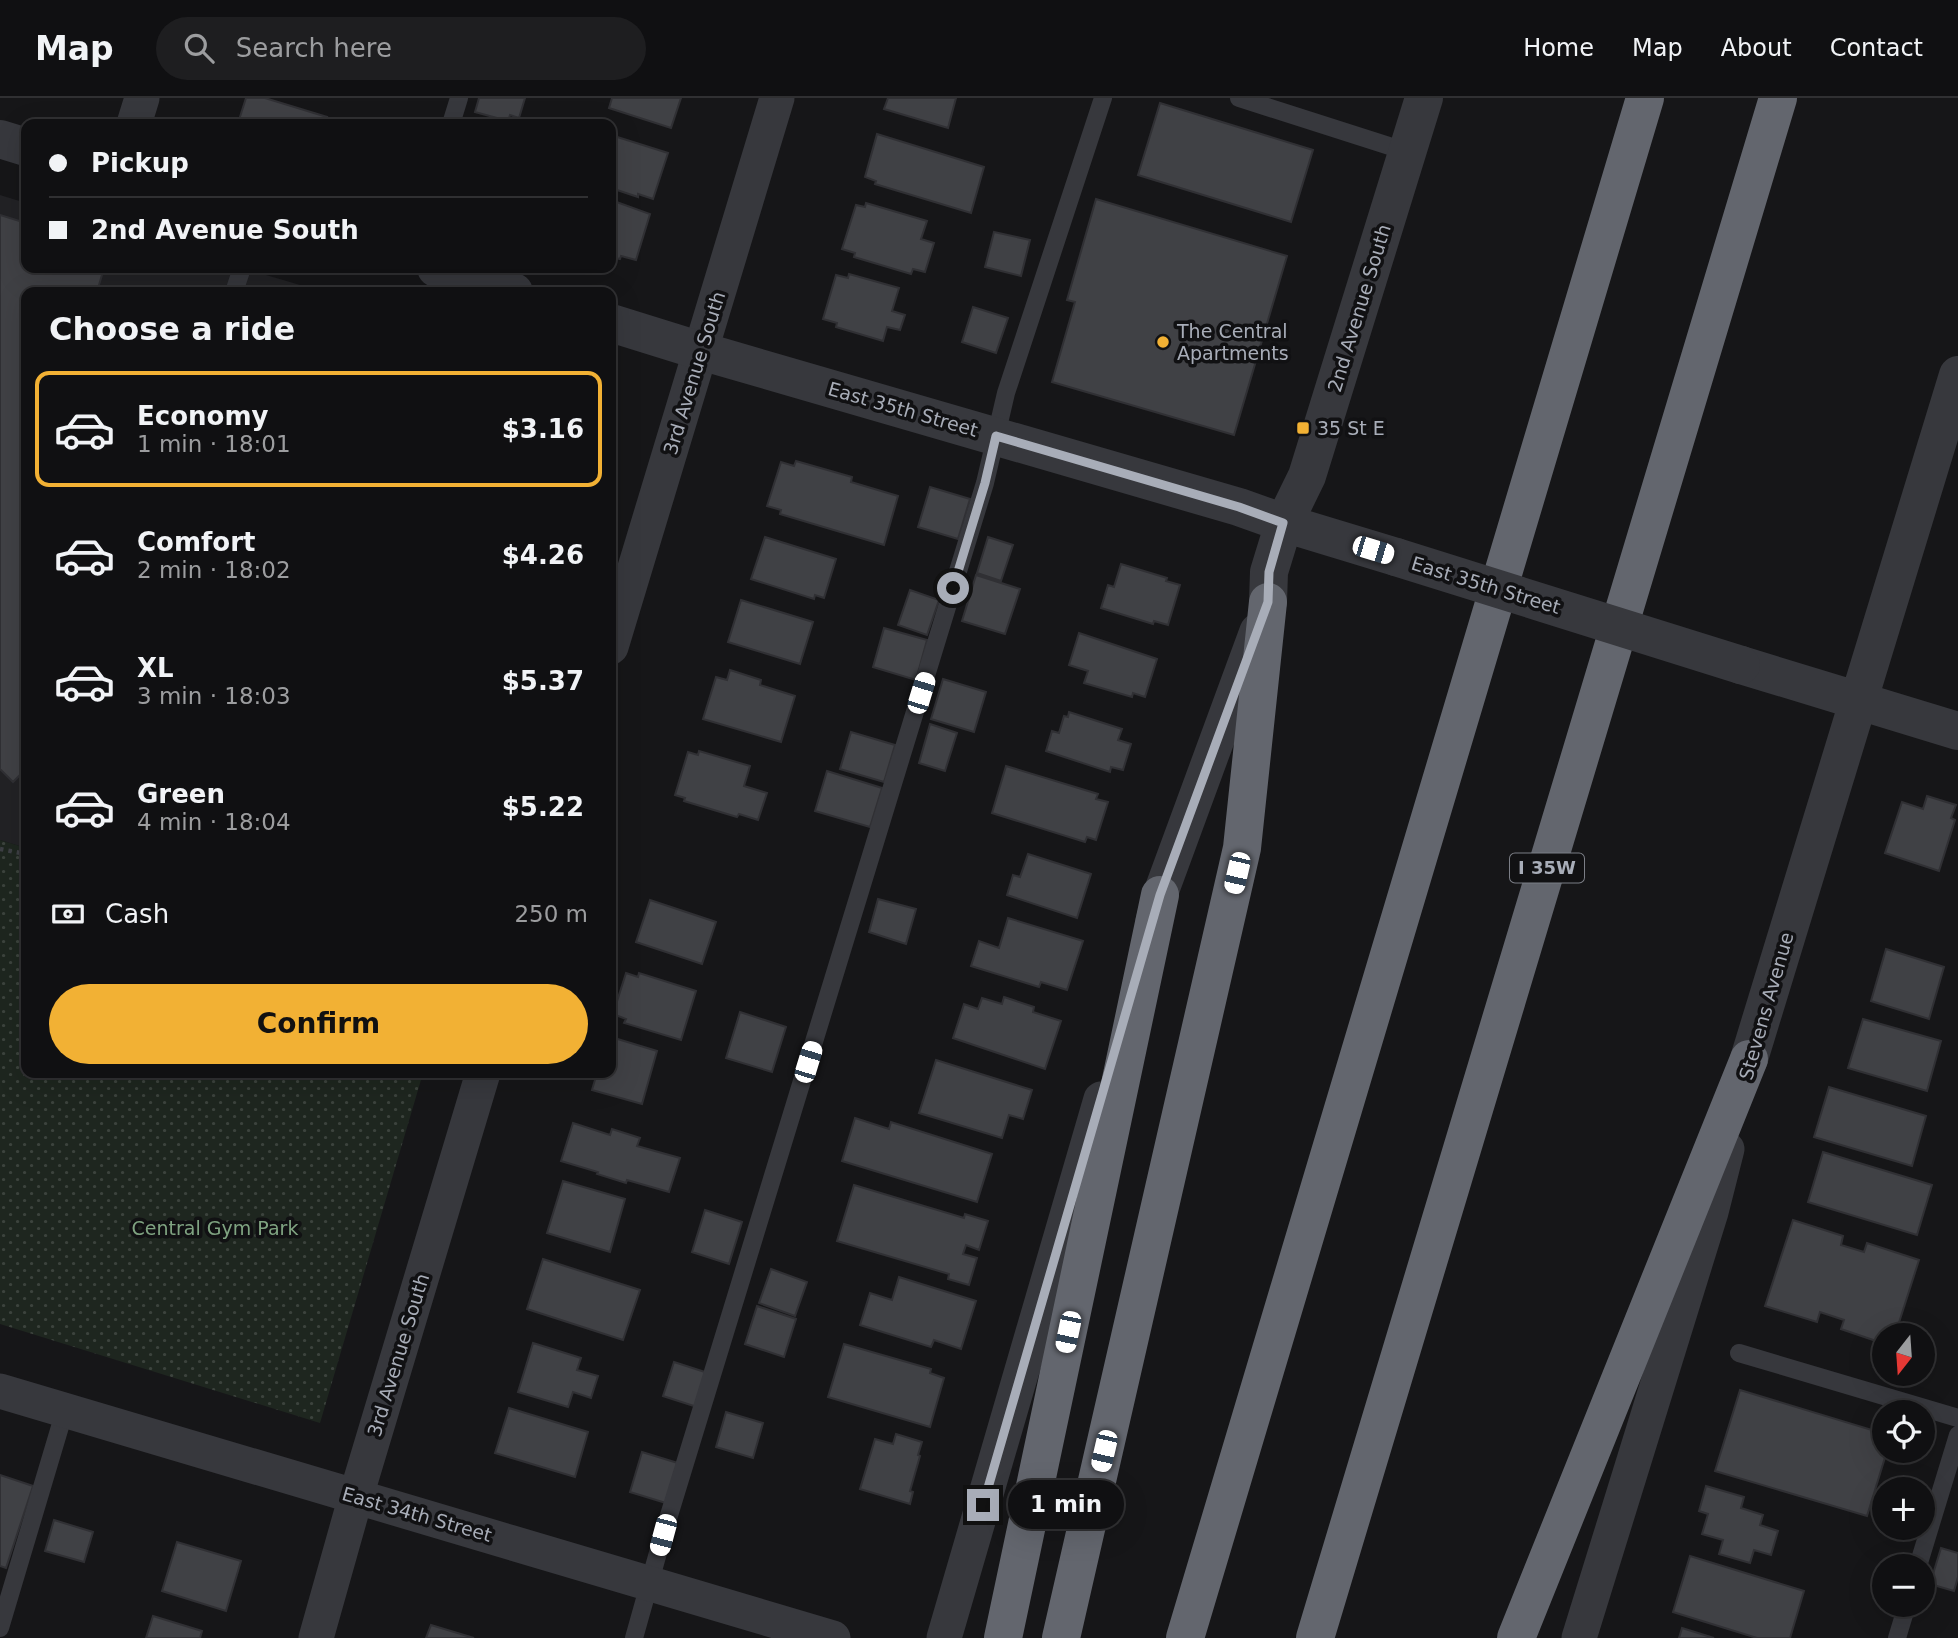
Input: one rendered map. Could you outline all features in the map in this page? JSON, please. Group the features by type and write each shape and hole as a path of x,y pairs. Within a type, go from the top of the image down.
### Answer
{"highway":[{"path":"1185,1638 1644,98"},
{"name":"I 35W","path":"1315,1638 1778,98"},
{"path":"1061,1638 1242,848 1268,602"},
{"path":"1003,1638 1160,895"},
{"path":"1516,1638 1749,1059"}],"street":[{"path":"136,119 142,98"},
{"name":"3rd Avenue South","path":"616,628 777,98"},
{"name":"2nd Avenue South","path":"944,1638 1160,895 1268,602 1269,572 1283,523 1307,476 1424,98"},
{"path":"0,139 21,145"},
{"path":"452,273 498,287"},
{"name":"East 35th Street","path":"616,325 1239,507 1283,523 1958,731"},
{"name":"Stevens Avenue","path":"1579,1638 1711,1212 1749,1059 1958,375"},
{"name":"3rd Avenue South","path":"316,1638 355,1496 481,1078"},
{"name":"East 34th Street","path":"0,1391 833,1638"}],"lane":[{"path":"453,119 459,98"},
{"path":"634,1638 667,1522 985,483 1006,393 1103,98"},
{"path":"1240,98 1408,152"},
{"path":"1739,1353 1958,1418"},
{"path":"0,1628 65,1410"},
{"path":"1922,1554 1958,1435"},
{"path":"1897,1638 1903,1617"}],"path":[{"path":"0,849 21,853"}],"shaded area":[{"path":"0,195 21,201 21,273 259,273 307,287 21,287 21,846 0,840"}],"green space":[{"name":"Central Gym Park","path":"0,840 21,846 21,1078 422,1078 320,1423 0,1324"}],"building":[{"path":"246,98 265,98 327,117 326,119 239,119"},
{"path":"479,98 525,98 519,118 510,115 509,119 501,119 475,112"},
{"path":"612,98 681,98 671,128 609,108"},
{"path":"888,98 956,98 948,128 884,109"},
{"path":"1160,103 1313,150 1291,222 1138,175"},
{"path":"877,134 984,167 971,213 875,184 876,181 865,177"},
{"path":"616,137 668,153 653,199 638,194 638,197 616,190"},
{"name":"The Central Apartments","path":"1096,199 1287,256 1234,435 1052,382 1075,302 1067,300"},
{"path":"616,202 650,214 636,260 621,256 620,259 616,258"},
{"path":"866,203 927,221 921,239 934,243 925,272 913,269 911,274 854,257 855,253 842,249 856,205 865,207"},
{"path":"0,215 21,221 21,273 103,273 98,287 21,287 21,774 13,782 0,769"},
{"path":"994,232 1030,240 1021,276 985,267"},
{"path":"849,274 899,288 892,311 905,315 900,330 887,327 883,341 836,327 837,323 823,319 836,275 848,278"},
{"path":"973,307 1008,318 996,353 962,342"},
{"path":"796,461 852,477 851,482 898,496 884,545 780,514 781,510 767,506 781,462 794,466"},
{"path":"930,487 970,499 958,539 918,527"},
{"path":"765,537 836,559 824,598 815,595 814,599 751,579"},
{"path":"988,537 1013,545 1001,581 977,573"},
{"path":"1121,564 1167,578 1166,581 1180,585 1168,625 1154,621 1153,624 1101,608 1108,585 1114,587"},
{"path":"976,575 1020,589 1005,634 962,621"},
{"path":"910,590 939,600 927,635 898,625"},
{"path":"741,600 813,622 800,664 728,642"},
{"path":"884,628 927,640 916,680 873,667"},
{"path":"1079,633 1157,659 1145,697 1133,693 1132,697 1084,683 1088,671 1069,665"},
{"path":"730,670 761,680 760,685 795,696 781,742 703,719 716,677 727,680"},
{"path":"943,679 986,692 974,732 931,719"},
{"path":"1069,712 1122,729 1118,740 1131,744 1123,770 1111,767 1110,772 1046,751 1052,731 1059,733 1064,716 1068,717"},
{"path":"930,724 957,733 945,771 919,763"},
{"path":"851,732 895,745 884,782 840,769"},
{"path":"699,751 750,766 744,786 767,793 758,820 739,814 737,817 684,801 685,798 675,795 688,752 698,755"},
{"path":"1006,766 1098,794 1096,799 1108,802 1096,840 1087,837 1085,842 992,813"},
{"path":"827,771 882,788 870,827 815,811"},
{"path":"1927,796 1956,805 1951,818 1955,820 1939,871 1885,853 1902,802 1923,809"},
{"path":"1028,854 1091,874 1077,918 1007,895 1013,875 1020,877"},
{"path":"878,899 916,909 906,944 869,932"},
{"path":"650,900 716,922 702,964 636,942"},
{"path":"1008,918 1083,941 1067,990 1041,982 1039,987 971,966 979,941 999,948"},
{"path":"1886,949 1944,967 1929,1019 1871,1001"},
{"path":"626,973 638,977 639,973 696,991 681,1040 624,1023 626,1019 616,1015 616,1005"},
{"path":"1004,997 1034,1007 1033,1012 1061,1021 1045,1069 953,1038 964,1004 978,1009 982,998 1002,1004"},
{"path":"740,1012 786,1027 772,1072 726,1058"},
{"path":"1863,1019 1941,1041 1927,1091 1848,1068"},
{"path":"616,1039 657,1051 642,1104 592,1090 596,1078 616,1078"},
{"path":"936,1060 1032,1090 1023,1119 1009,1115 1002,1138 919,1113"},
{"path":"1829,1087 1926,1116 1912,1166 1814,1137"},
{"path":"855,1118 889,1129 891,1122 992,1154 977,1202 842,1161"},
{"path":"573,1123 610,1135 612,1129 640,1138 637,1146 680,1158 669,1192 627,1180 626,1183 561,1161"},
{"path":"1823,1152 1932,1185 1917,1235 1808,1202"},
{"path":"563,1181 625,1199 610,1252 547,1233"},
{"path":"854,1185 964,1218 965,1214 988,1221 979,1250 966,1245 963,1254 977,1258 969,1285 948,1279 949,1274 837,1241"},
{"path":"705,1210 742,1222 729,1264 692,1252"},
{"path":"1793,1220 1843,1236 1841,1245 1864,1252 1867,1243 1919,1260 1899,1323 1872,1323 1872,1340 1841,1329 1844,1320 1820,1312 1817,1322 1765,1306"},
{"path":"543,1259 640,1290 623,1340 527,1309"},
{"path":"771,1269 807,1282 795,1316 759,1303"},
{"path":"899,1277 976,1301 961,1349 934,1340 931,1347 860,1325 870,1293 892,1300"},
{"path":"757,1306 796,1319 784,1357 745,1344"},
{"path":"533,1343 581,1358 577,1370 598,1376 591,1398 573,1392 568,1407 518,1392"},
{"path":"844,1344 931,1369 930,1373 944,1378 930,1427 828,1397"},
{"path":"674,1362 711,1374 700,1408 663,1396"},
{"path":"1740,1390 1872,1430 1872,1463 1883,1463 1879,1477 1872,1477 1872,1500 1867,1516 1715,1471"},
{"path":"509,1408 588,1432 575,1477 495,1453"},
{"path":"726,1412 763,1423 753,1458 716,1447"},
{"path":"896,1434 922,1442 910,1491 913,1492 910,1504 860,1489 875,1439 893,1444"},
{"path":"642,1452 681,1464 669,1504 630,1492"},
{"path":"0,1475 33,1486 6,1568 0,1566"},
{"path":"1706,1486 1744,1497 1741,1508 1763,1515 1760,1525 1778,1531 1771,1555 1754,1550 1750,1563 1719,1554 1723,1540 1702,1534 1708,1514 1699,1511"},
{"path":"54,1520 93,1532 84,1562 45,1551"},
{"path":"177,1542 241,1561 226,1611 162,1591"},
{"path":"1941,1548 1958,1553 1958,1577 1954,1591 1935,1585 1935,1568"},
{"path":"1690,1556 1804,1591 1790,1638 1757,1638 1673,1612"},
{"path":"153,1616 202,1631 200,1638 146,1638"},
{"path":"431,1625 474,1638 426,1638"},
{"path":"1682,1628 1714,1638 1679,1638"}],"place":[{"name":"The Central Apartments","path":"1163,342"},
{"name":"35 St E","path":"1303,428"}],"route":[{"path":"953,588 985,483 996,436 1239,507 1283,523 1269,572 1268,602 1160,895 983,1505"}]}
